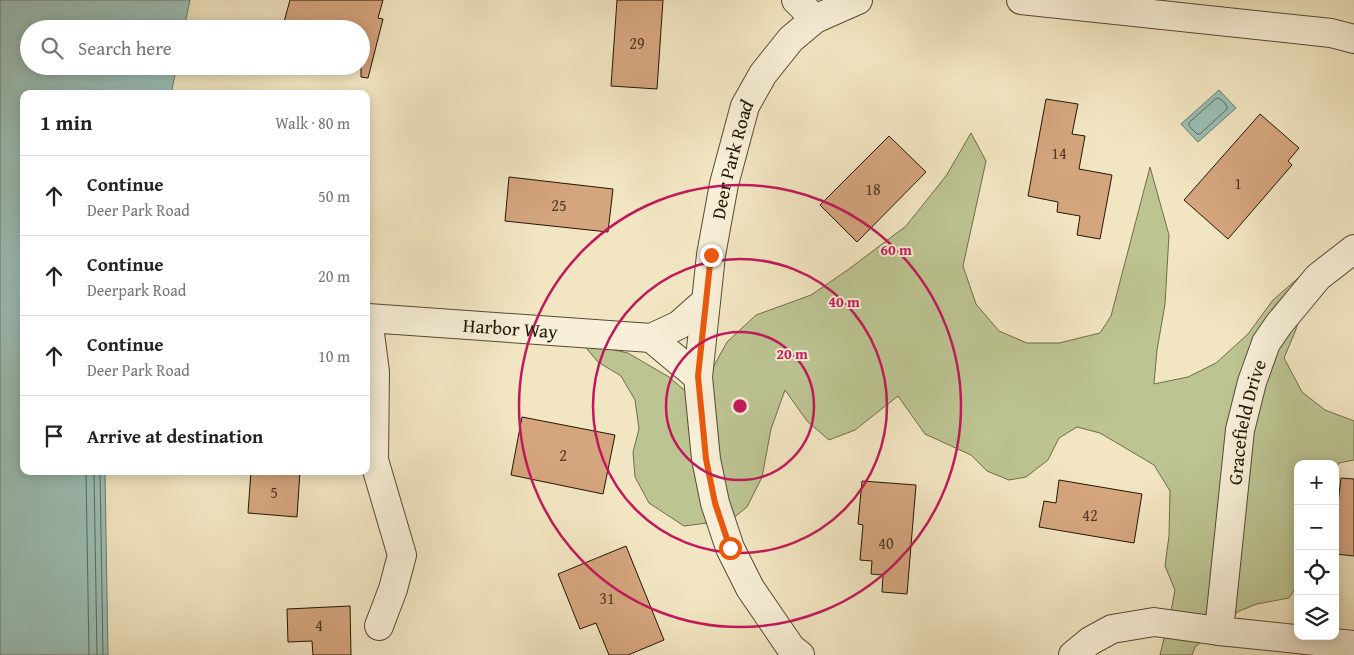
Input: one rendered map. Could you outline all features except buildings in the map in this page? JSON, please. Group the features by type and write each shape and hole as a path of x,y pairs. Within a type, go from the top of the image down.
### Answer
{"street":[{"name":"Deer Park Road","path":"698,376 711,255 724,184 745,106 763,74 791,39 806,9 830,11 858,0"},
{"path":"1021,0 1331,33 1354,39"},
{"name":"Gracefield Drive","path":"1219,631 1240,430 1252,382 1266,343 1279,324 1318,278 1354,249"},
{"path":"706,301 679,325 652,338 698,376 706,459 715,503 730,548 750,588 791,648 800,655"},
{"name":"Harbor Way","path":"370,318 652,338"},
{"name":"Harbor Way","path":"370,333 375,372 374,460 402,555 393,589 379,626"},
{"path":"1073,655 1090,641 1112,628 1154,622 1219,631 1354,645"}],"green space":[{"path":"971,133 986,161 963,266 976,304 999,331 1027,343 1059,343 1100,333 1111,316 1150,167 1169,235 1165,304 1157,350 1154,384 1188,377 1216,363 1248,334 1273,300 1320,259 1284,358 1302,392 1325,410 1354,421 1354,460 1339,463 1339,460 1294,460 1294,591 1289,598 1257,604 1239,611 1195,647 1192,655 1160,655 1175,590 1165,566 1169,536 1170,491 1154,465 1100,433 1077,427 1059,438 1048,460 1026,477 1009,480 987,471 971,455 925,434 898,396 855,430 829,440 807,421 785,390 771,429 762,477 747,507 731,520 684,526 649,503 635,477 633,452 639,429 635,400 621,376 598,362 582,343 628,353 669,377 689,394 710,373 727,342 756,315 811,295 849,269 906,226 946,176"}],"water":[{"path":"0,0 190,0 186,20 20,20 20,75 175,75 172,90 20,90 20,475 105,475 108,655 0,655"},
{"path":"1219,90 1236,108 1198,142 1181,124"}],"route":[{"path":"711,255 698,376 706,459 715,503 730,548"}]}
